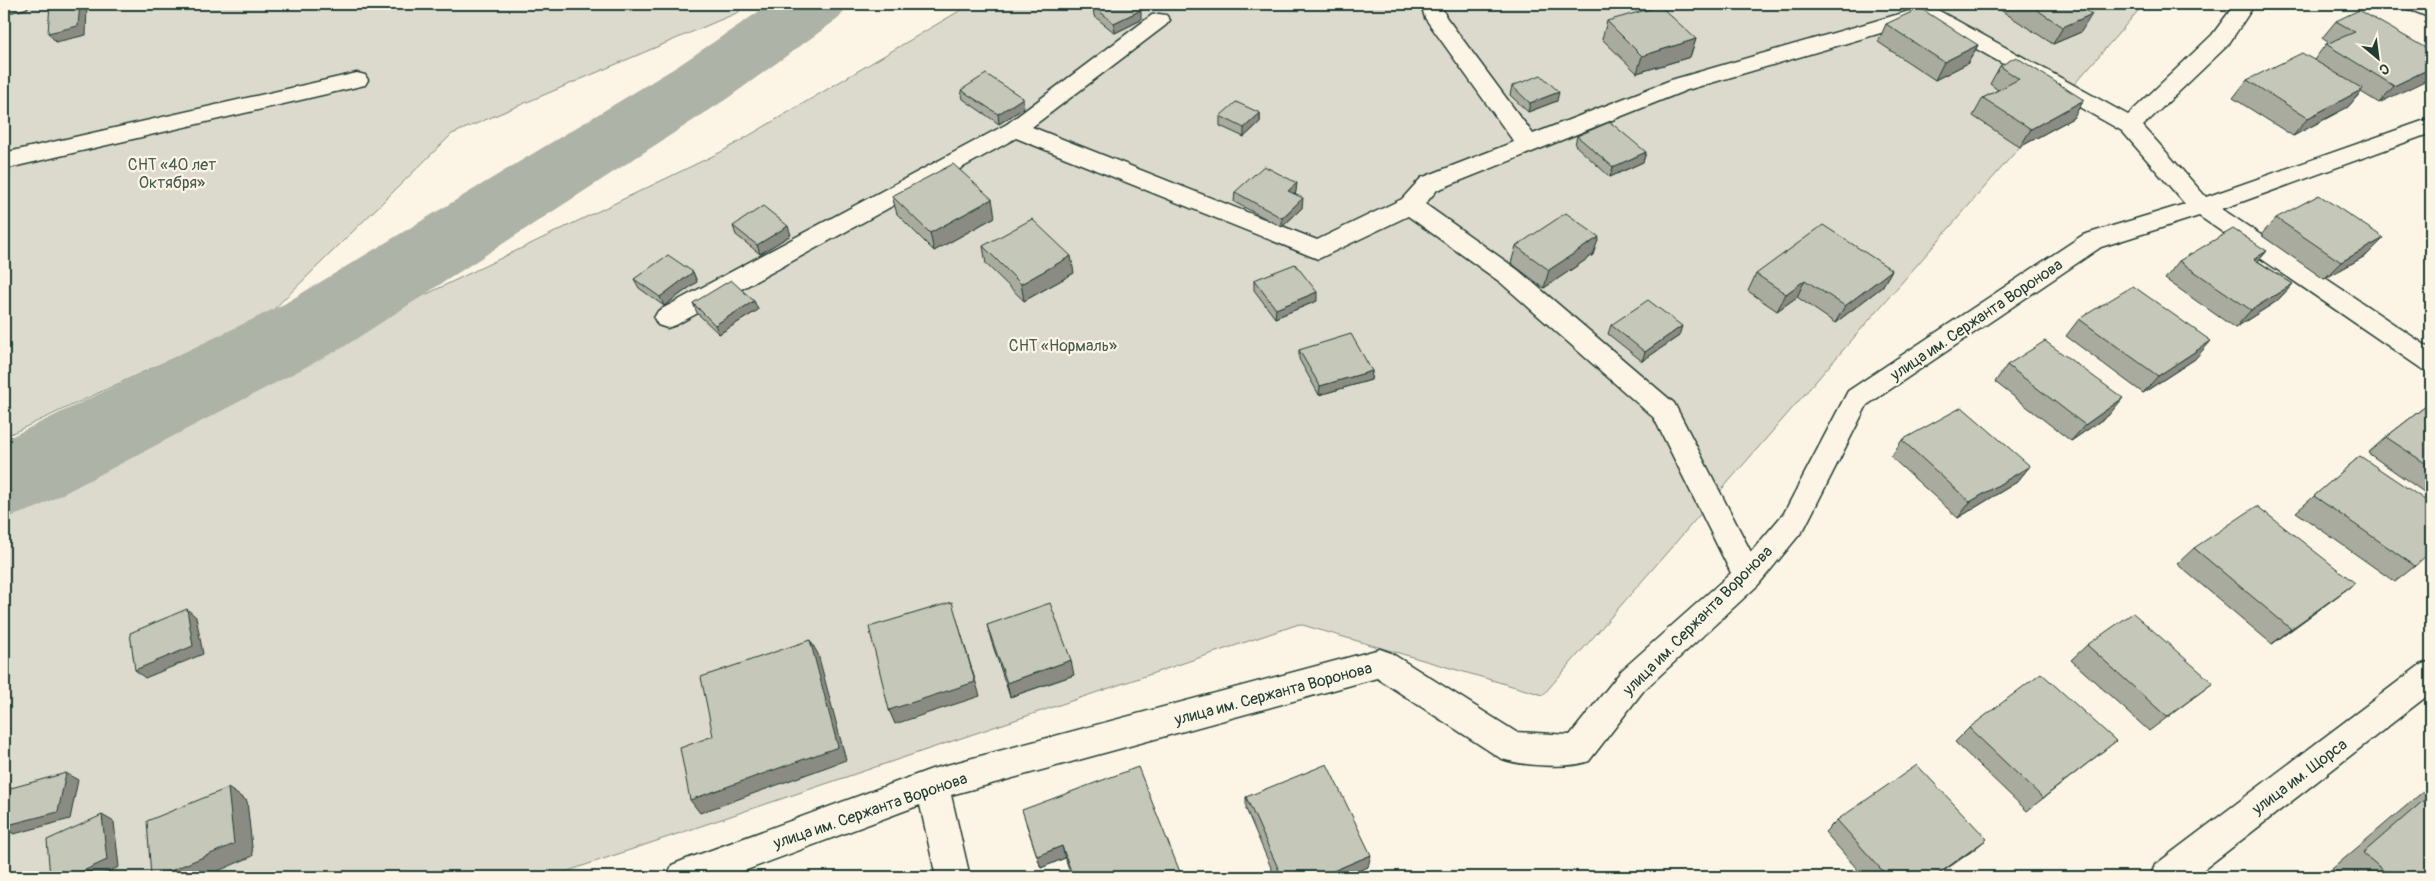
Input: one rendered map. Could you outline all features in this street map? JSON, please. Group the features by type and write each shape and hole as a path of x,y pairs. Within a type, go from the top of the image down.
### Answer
{"street":[{"path":"4,7 19,4"},
{"path":"1431,4 1436,18 1528,144"},
{"path":"2130,126 2220,40 2246,4"},
{"path":"2413,4 2431,12"},
{"path":"1015,129 1318,250 1410,205 1429,184 1528,144 1679,85 1927,8 2130,126 2202,207 2431,362"},
{"path":"666,318 1015,129 1160,20"},
{"path":"4,161 358,80"},
{"name":"улица им. Сержанта Воронова","path":"684,877 932,785 1380,663 1511,746 1578,750 1633,680 1748,576 1794,521 1857,398 2092,240 2202,207 2431,125"},
{"path":"1410,205 1508,276 1664,411 1748,576"},
{"name":"улица им. Щорса","path":"2167,877 2431,675"},
{"path":"932,785 953,877"}],"green space":[{"name":"СНТ «40 лет Октября»","path":"4,4 741,4 739,12 452,134 270,313 4,437"},
{"name":"СНТ «Нормаль»","path":"971,4 2144,4 1543,695 1299,624 550,877 4,877 4,498 723,151"}],"building":[{"path":"50,4 80,4 78,26 48,33"},
{"path":"1098,4 1132,4 1141,10 1114,23 1093,6"},
{"path":"2028,4 2076,4 2092,14 2063,27"},
{"path":"1660,6 1696,39 1642,56 1607,21"},
{"path":"1920,8 1978,45 1944,62 1886,24"},
{"path":"2359,10 2431,51 2431,68 2394,86 2326,44 2355,32 2336,21"},
{"path":"2302,53 2363,89 2308,118 2247,80"},
{"path":"2016,57 2084,100 2031,129 1983,98 2019,79 2000,66"},
{"path":"986,74 1023,98 998,114 961,90"},
{"path":"1541,75 1559,92 1530,103 1512,86"},
{"path":"1236,102 1260,113 1244,128 1220,116"},
{"path":"1610,122 1646,152 1613,167 1577,136"},
{"path":"953,164 992,199 930,233 892,196"},
{"path":"1264,166 1297,183 1288,191 1303,198 1282,218 1235,192"},
{"path":"2319,195 2384,238 2341,262 2276,218"},
{"path":"763,206 788,226 757,245 733,226"},
{"path":"1566,213 1599,237 1549,270 1516,246"},
{"path":"1032,219 1071,256 1021,284 983,246"},
{"path":"1823,225 1892,270 1845,306 1805,280 1786,294 1756,274"},
{"path":"2233,229 2267,251 2254,259 2293,284 2251,310 2179,261"},
{"path":"668,255 693,272 660,297 634,279"},
{"path":"1295,264 1317,292 1276,309 1254,280"},
{"path":"731,280 754,301 715,325 693,303"},
{"path":"2133,286 2211,341 2158,376 2079,319"},
{"path":"1648,300 1682,326 1645,352 1611,325"},
{"path":"1351,334 1372,371 1320,386 1299,350"},
{"path":"2045,341 2123,398 2085,425 2007,365"},
{"path":"2431,402 2431,467 2386,437"},
{"path":"1962,407 2030,466 1970,502 1902,440"},
{"path":"2360,456 2431,504 2431,551 2415,566 2314,496"},
{"path":"2257,506 2355,583 2291,629 2194,548"},
{"path":"952,602 975,682 889,710 869,627"},
{"path":"1050,603 1071,660 1007,683 987,625"},
{"path":"187,609 193,646 135,670 130,633"},
{"path":"2133,613 2213,683 2167,717 2087,645"},
{"path":"810,640 838,747 690,800 680,748 713,736 701,677"},
{"path":"2041,673 2116,741 2043,798 1969,728"},
{"path":"1327,764 1371,855 1319,877 1282,877 1246,797"},
{"path":"1917,765 1987,839 1934,877 1888,877 1837,820"},
{"path":"1138,767 1182,877 1073,877 1062,846 1037,856 1022,810"},
{"path":"66,773 58,812 4,826 4,817 11,788"},
{"path":"228,788 234,844 156,877 151,877 147,821"},
{"path":"2431,794 2431,877 2391,877 2363,853"},
{"path":"102,815 107,860 70,877 50,877 47,840"},
{"path":"1754,871 1759,877 1745,877"},
{"path":"862,873 863,877 851,877"}],"waterway":[{"path":"4,482 313,326 703,82 815,4"}]}
